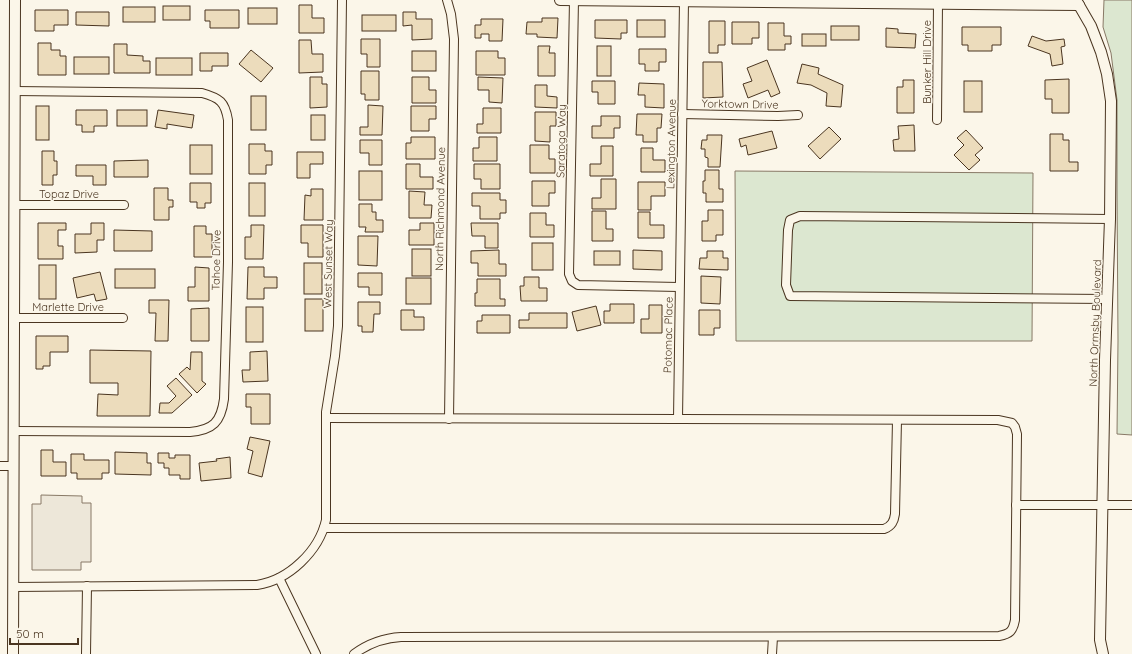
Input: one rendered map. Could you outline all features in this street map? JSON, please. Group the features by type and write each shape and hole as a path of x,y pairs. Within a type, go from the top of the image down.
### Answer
{"street":[{"path":"13,654 15,0"},
{"name":"West Sunset Way","path":"324,528 326,520 327,401 335,356 338,326 342,0"},
{"name":"North Richmond Avenue","path":"447,0 451,14 454,39 449,419"},
{"path":"560,0 1077,2"},
{"name":"Saratoga Way","path":"572,281 570,274 574,0"},
{"name":"Lexington Avenue","path":"679,287 684,1"},
{"name":"Bunker Hill Drive","path":"937,120 942,2"},
{"name":"North Ormsby Boulevard","path":"1077,2 1091,26 1101,52 1107,74 1111,101 1110,219 1100,640 1103,654"},
{"name":"Tahoe Drive","path":"13,431 190,432 209,428 216,423 223,408 224,399 228,246 228,120 226,110 220,101 212,96 202,93 14,91"},
{"name":"Yorktown Drive","path":"682,114 798,115"},
{"name":"Topaz Drive","path":"14,205 124,205"},
{"path":"1107,299 790,296 786,285 788,230 790,220 800,216 1110,219"},
{"name":"Potomac Place","path":"572,281 578,285 679,287 678,419"},
{"name":"Marlette Drive","path":"14,318 123,318"},
{"path":"326,418 998,420 1012,423 1017,434 1015,620 1009,633 999,636 401,637 385,638 368,645 354,654"},
{"path":"13,587 257,585 279,578 293,569 307,555 324,528 884,529 892,524 896,514 897,420"},
{"path":"0,466 13,466"},
{"path":"1016,505 1132,505"},
{"path":"279,578 316,654"},
{"path":"86,654 87,586"},
{"path":"772,654 773,636"}],"green space":[{"path":"1104,0 1132,0 1132,435 1117,434 1117,100 1111,53 1103,27"},
{"path":"735,171 1033,173 1032,341 736,341"}],"shaded area":[{"path":"41,495 82,496 82,503 91,503 91,562 81,562 81,570 32,570 32,504 41,504"}],"building":[{"path":"299,5 312,5 312,18 324,18 324,33 299,33"},
{"path":"163,6 190,6 190,20 163,20"},
{"path":"123,7 155,7 155,22 123,22"},
{"path":"248,8 277,8 277,24 248,24"},
{"path":"35,10 68,10 68,25 54,25 54,31 35,31"},
{"path":"205,10 239,10 239,28 210,28 210,21 205,21"},
{"path":"76,12 109,12 109,26 76,25"},
{"path":"403,12 416,12 416,19 432,19 432,39 412,40 412,25 403,26"},
{"path":"362,15 396,15 396,31 362,31"},
{"path":"542,18 558,18 557,38 537,37 537,34 526,34 527,22 542,22"},
{"path":"481,19 503,19 502,41 489,41 489,34 481,34 481,38 475,38 475,25 481,25"},
{"path":"595,20 627,20 627,33 621,33 621,39 595,38"},
{"path":"637,20 665,20 665,37 637,37"},
{"path":"709,21 725,21 725,45 718,45 718,53 709,53"},
{"path":"732,22 759,22 759,38 752,38 752,44 732,44"},
{"path":"768,23 784,23 784,36 791,36 791,44 785,44 785,50 768,50"},
{"path":"831,26 859,26 859,40 831,40"},
{"path":"962,27 1001,27 1001,45 992,45 992,51 968,51 968,45 962,45"},
{"path":"886,28 898,29 898,33 916,34 915,48 886,47"},
{"path":"802,34 826,34 826,46 802,46"},
{"path":"1032,36 1046,41 1064,39 1065,46 1061,47 1063,64 1052,66 1050,54 1028,46"},
{"path":"361,39 380,39 380,67 367,67 367,54 361,54"},
{"path":"299,40 311,40 312,54 323,54 323,72 299,73"},
{"path":"38,43 51,43 51,50 60,50 60,56 66,56 66,75 38,75"},
{"path":"114,44 127,44 127,55 143,56 143,61 150,61 150,73 114,73"},
{"path":"538,46 550,46 549,53 555,53 555,76 538,76"},
{"path":"597,46 611,46 611,76 597,76"},
{"path":"639,49 666,49 666,62 659,62 659,71 645,71 645,64 639,64"},
{"path":"251,50 273,68 261,82 239,64"},
{"path":"412,51 436,51 436,71 412,71"},
{"path":"476,51 498,51 498,58 505,58 505,75 476,75"},
{"path":"200,53 228,53 228,66 212,66 212,71 200,71"},
{"path":"74,57 109,57 109,74 74,74"},
{"path":"156,58 192,58 192,75 156,75"},
{"path":"767,60 780,93 771,97 768,90 748,98 743,84 752,81 747,68"},
{"path":"703,62 722,62 723,97 703,98"},
{"path":"802,64 819,68 818,74 843,85 841,107 826,106 827,93 811,85 797,83"},
{"path":"361,71 379,71 379,100 365,100 365,94 361,94"},
{"path":"310,77 322,77 322,84 327,84 327,107 310,108"},
{"path":"412,77 429,77 429,90 436,90 436,103 412,103"},
{"path":"478,77 503,78 502,103 489,102 489,90 478,90"},
{"path":"1069,79 1069,113 1052,113 1052,99 1045,99 1045,80"},
{"path":"903,80 914,80 914,113 897,113 897,87 903,87"},
{"path":"592,81 615,81 615,104 598,104 598,92 592,92"},
{"path":"964,81 982,81 982,112 964,112"},
{"path":"639,83 664,84 664,108 645,107 645,95 638,95"},
{"path":"535,85 547,85 547,96 557,97 557,108 535,107"},
{"path":"251,96 266,96 266,130 251,130"},
{"path":"368,105 383,106 382,135 360,135 360,127 368,127"},
{"path":"36,106 49,106 49,140 36,140"},
{"path":"411,106 436,106 436,119 429,119 429,131 411,131"},
{"path":"483,108 501,108 501,133 477,133 477,124 483,124"},
{"path":"76,110 107,110 107,126 94,126 94,132 82,132 82,125 76,125"},
{"path":"117,110 147,110 147,126 117,126"},
{"path":"158,110 194,115 192,128 167,124 167,129 155,127"},
{"path":"535,112 556,112 556,126 550,126 550,142 535,141"},
{"path":"637,114 662,114 661,128 657,128 657,142 643,142 643,135 636,135"},
{"path":"311,115 325,115 325,140 311,140"},
{"path":"601,116 620,116 620,128 614,128 614,138 592,138 592,126 601,126"},
{"path":"914,125 915,151 894,151 893,140 899,139 898,126"},
{"path":"829,127 841,139 820,159 808,146"},
{"path":"966,130 983,148 975,155 980,160 969,170 954,155 964,145 957,138"},
{"path":"772,131 777,148 748,155 746,145 741,147 739,139"},
{"path":"1050,134 1063,134 1063,140 1069,140 1069,162 1078,162 1078,171 1050,171"},
{"path":"707,135 722,135 720,167 708,167 708,158 705,157 705,149 701,149 702,140 707,140"},
{"path":"411,137 435,137 435,159 406,159 406,143 411,143"},
{"path":"479,137 497,137 497,161 473,161 473,148 479,148"},
{"path":"360,140 382,140 382,165 369,165 369,153 360,153"},
{"path":"249,144 265,144 265,151 272,151 272,165 266,165 266,174 249,174"},
{"path":"190,145 212,145 212,174 190,174"},
{"path":"530,145 549,145 549,159 555,159 555,173 530,173"},
{"path":"601,146 613,146 613,176 590,176 590,164 601,164"},
{"path":"641,148 653,148 653,160 665,160 665,172 641,172"},
{"path":"42,151 54,151 54,161 57,161 57,175 53,175 53,185 42,185"},
{"path":"297,152 323,152 323,164 310,164 310,178 297,178"},
{"path":"148,160 148,177 114,177 114,161"},
{"path":"406,164 420,164 420,177 433,177 433,189 406,189"},
{"path":"474,164 500,164 500,189 481,189 481,179 474,179"},
{"path":"76,165 106,165 106,185 93,185 93,176 76,176"},
{"path":"705,170 719,170 719,189 723,189 723,202 706,202 706,193 703,193"},
{"path":"359,171 382,171 382,200 359,200"},
{"path":"601,179 616,179 616,209 592,209 592,198 601,198"},
{"path":"532,181 555,181 555,193 549,193 549,206 532,206"},
{"path":"638,182 665,182 665,196 651,196 651,210 638,210"},
{"path":"190,183 211,183 211,203 205,203 205,208 197,208 197,202 190,202"},
{"path":"249,183 265,183 265,216 249,216"},
{"path":"154,188 168,188 168,200 173,200 173,207 169,207 169,220 154,220"},
{"path":"311,189 323,189 323,220 304,220 305,195 311,196"},
{"path":"409,191 425,192 424,205 432,205 431,218 409,218"},
{"path":"472,193 500,193 500,200 506,200 506,213 500,213 500,219 480,219 480,206 472,206"},
{"path":"359,204 372,204 372,212 376,212 376,220 383,220 383,232 365,232 366,227 359,227"},
{"path":"708,210 723,210 723,235 716,235 716,241 702,241 702,221 708,221"},
{"path":"592,211 606,211 606,229 613,229 613,241 592,241"},
{"path":"638,212 650,212 650,225 664,225 664,238 638,238"},
{"path":"530,213 546,213 546,225 554,225 554,237 530,237"},
{"path":"38,223 66,223 66,230 58,230 58,246 63,246 63,259 38,259"},
{"path":"91,223 104,223 104,240 97,240 97,252 75,253 75,234 91,234"},
{"path":"420,223 434,223 434,245 409,245 409,230 420,230"},
{"path":"471,223 498,223 498,248 485,248 485,236 472,236"},
{"path":"251,225 264,225 263,259 245,259 245,237 251,237"},
{"path":"301,225 323,225 323,257 308,257 308,243 301,243"},
{"path":"194,226 206,226 206,234 212,234 212,257 194,257"},
{"path":"114,230 152,231 152,251 114,251"},
{"path":"358,236 378,236 377,266 358,265"},
{"path":"532,243 553,243 553,270 532,270"},
{"path":"412,249 431,249 431,276 412,276"},
{"path":"499,250 499,264 506,264 506,276 478,276 478,263 471,263 471,251"},
{"path":"633,250 662,251 662,270 633,269"},
{"path":"594,251 620,251 620,265 594,265"},
{"path":"707,251 723,251 723,258 728,258 728,270 699,269 700,258 707,258"},
{"path":"304,263 322,263 322,294 304,294"},
{"path":"39,265 56,265 56,299 39,299"},
{"path":"195,267 209,268 209,301 188,301 188,287 195,287"},
{"path":"248,267 264,267 264,277 277,277 277,288 264,288 264,299 247,299"},
{"path":"115,269 155,269 155,288 115,288"},
{"path":"100,272 107,299 96,301 94,294 77,298 73,278"},
{"path":"358,273 382,273 382,295 369,295 369,287 358,287"},
{"path":"701,276 721,277 720,304 701,303"},
{"path":"524,277 539,277 539,288 547,288 547,301 521,301 520,286 524,286"},
{"path":"406,278 431,278 431,304 406,304"},
{"path":"477,279 500,279 500,299 505,299 505,306 475,306"},
{"path":"305,299 323,299 323,331 305,331"},
{"path":"149,300 169,300 168,341 155,341 156,313 149,313"},
{"path":"358,302 380,302 380,314 374,314 373,332 362,332 362,326 358,326"},
{"path":"610,304 634,304 634,323 604,323 604,311 610,311"},
{"path":"649,305 662,305 662,333 641,333 641,319 649,319"},
{"path":"596,306 601,325 577,331 572,312"},
{"path":"246,307 263,307 263,342 246,342"},
{"path":"209,308 209,341 191,341 191,309"},
{"path":"401,310 414,310 414,317 424,317 424,330 401,330"},
{"path":"699,310 720,310 720,328 714,328 714,335 699,335"},
{"path":"529,313 567,313 567,328 519,328 519,320 529,320"},
{"path":"482,315 510,315 510,333 477,333 477,321 482,321"},
{"path":"36,336 68,336 68,352 50,352 50,366 43,366 43,369 36,369"},
{"path":"90,350 151,351 150,416 97,416 98,394 118,395 118,383 90,383"},
{"path":"267,351 268,381 243,382 242,370 250,370 250,352"},
{"path":"191,352 202,352 202,381 206,384 197,393 179,374 187,367 190,370"},
{"path":"176,378 192,395 172,413 159,413 160,403 169,403 176,396 167,386"},
{"path":"246,394 270,394 270,424 251,424 251,407 246,407"},
{"path":"250,437 270,441 262,477 248,473 253,451 247,449"},
{"path":"41,450 53,450 53,462 66,462 66,476 41,476"},
{"path":"115,452 147,453 147,463 151,463 151,475 115,474"},
{"path":"158,453 169,453 169,458 175,458 175,455 190,455 190,479 180,479 180,475 169,475 169,468 164,468 164,463 158,463"},
{"path":"71,454 84,454 84,460 109,460 109,473 102,473 102,479 77,479 77,473 71,473"},
{"path":"230,457 231,478 201,481 199,463 217,461 216,459"}]}
